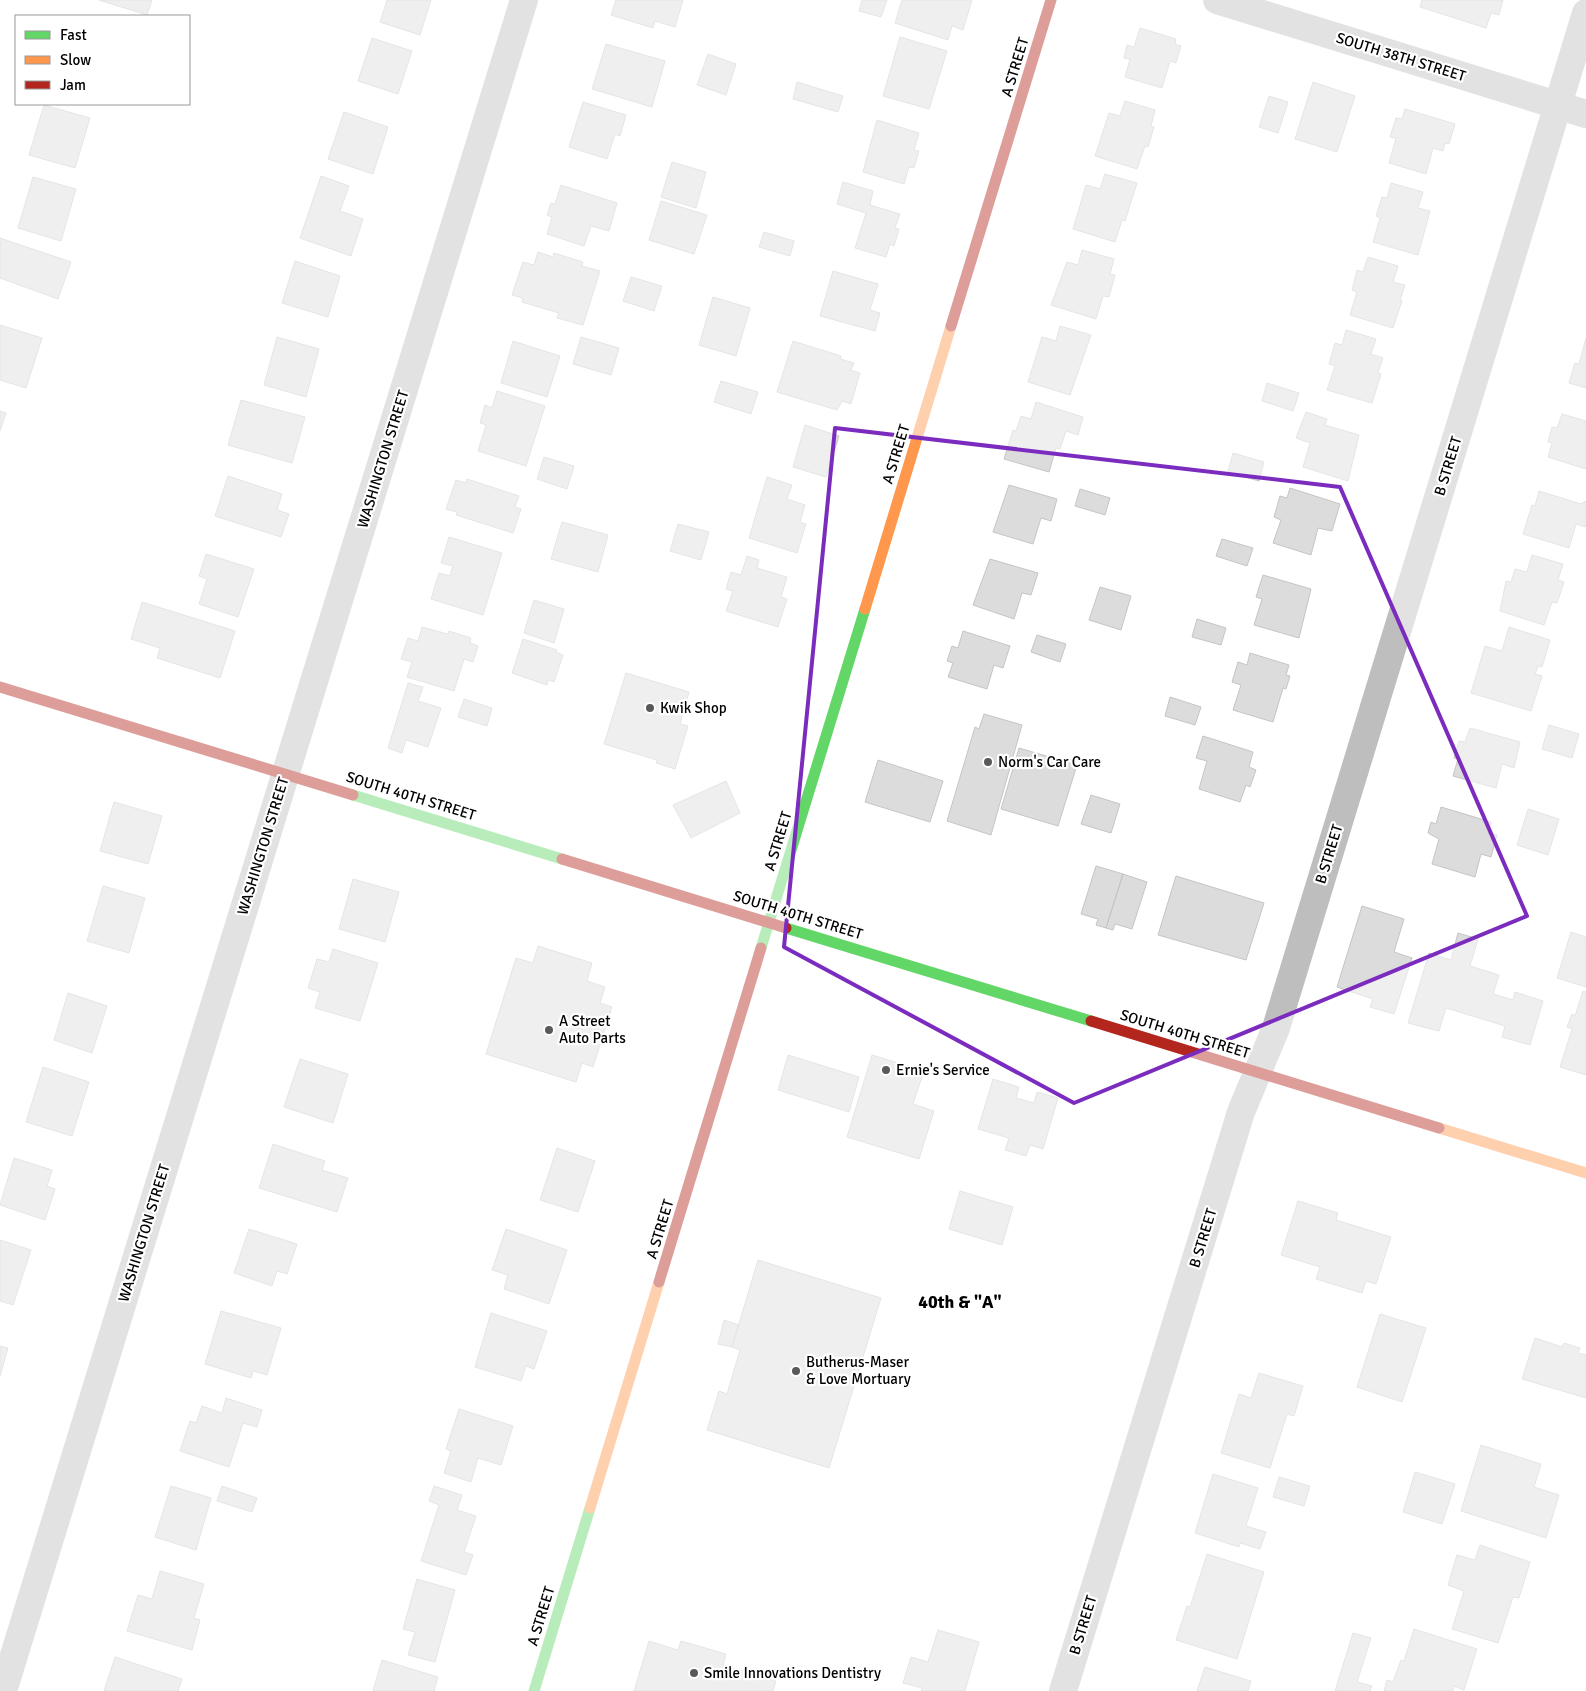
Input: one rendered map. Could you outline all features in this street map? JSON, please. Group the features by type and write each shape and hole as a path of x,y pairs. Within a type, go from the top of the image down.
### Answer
{"main road":[{"name":"A STREET","path":"534,1691 1051,0"},
{"name":"SOUTH 40TH STREET","path":"0,687 286,773 1586,1173"}],"street":[{"name":"WASHINGTON STREET","path":"3,1691 524,0"},
{"name":"SOUTH 38TH STREET","path":"1217,0 1586,114"},
{"name":"B STREET","path":"1063,1691 1242,1112 1276,1028 1586,13"}],"highlighted area":[{"path":"835,428 1340,487 1527,916 1074,1103 784,947"}],"building":[{"path":"99,0 152,0 147,15"},
{"path":"387,0 431,0 420,35 380,22"},
{"path":"616,0 683,0 675,27 655,21 653,28 611,15"},
{"path":"862,0 887,0 881,17 859,11"},
{"path":"902,0 972,0 963,30 952,26 948,40 895,23"},
{"path":"1422,0 1503,0 1499,15 1491,13 1486,28 1420,7"},
{"path":"1140,28 1176,39 1175,44 1181,46 1176,63 1170,61 1162,88 1125,77 1130,59 1124,58 1127,45 1134,47"},
{"path":"900,37 947,51 929,109 883,96"},
{"path":"372,38 412,51 398,94 358,81"},
{"path":"606,44 665,61 652,107 592,89"},
{"path":"708,54 736,64 726,95 697,85"},
{"path":"797,82 843,96 838,112 793,99"},
{"path":"1313,82 1355,96 1337,152 1295,139"},
{"path":"1269,96 1288,102 1278,133 1259,127"},
{"path":"1125,101 1155,110 1151,126 1154,127 1148,147 1145,146 1137,169 1095,156 1109,113 1120,116"},
{"path":"583,102 626,115 620,136 615,134 607,159 569,147"},
{"path":"44,105 90,118 75,168 29,155"},
{"path":"1405,109 1455,124 1449,144 1445,143 1443,151 1433,148 1426,174 1389,163 1396,138 1390,137 1396,118 1402,119"},
{"path":"344,112 388,127 373,174 328,159"},
{"path":"877,120 919,133 914,150 919,151 914,168 909,167 904,184 863,172"},
{"path":"672,162 706,172 696,208 661,197"},
{"path":"1105,174 1137,183 1125,221 1122,220 1115,242 1073,229 1086,185 1100,189"},
{"path":"321,176 349,186 340,211 363,219 351,256 300,238"},
{"path":"33,177 76,189 61,241 18,228"},
{"path":"843,182 873,191 870,205 900,214 895,228 899,229 894,246 890,244 886,257 855,248 866,213 837,204"},
{"path":"1391,183 1423,192 1418,208 1430,211 1418,255 1373,242 1380,218 1376,216 1382,197 1387,198"},
{"path":"561,185 617,203 609,231 591,226 584,246 547,234 552,217 547,215 551,203 555,204"},
{"path":"661,201 707,215 694,254 649,240"},
{"path":"764,232 794,241 790,256 759,247"},
{"path":"0,238 71,262 58,299 0,278"},
{"path":"1082,250 1114,259 1110,274 1115,275 1109,297 1103,296 1096,319 1051,305 1067,262 1078,265"},
{"path":"538,252 553,257 554,253 583,262 582,266 600,271 583,325 557,318 559,313 522,302 523,298 512,295 523,262 534,265"},
{"path":"1368,257 1398,266 1393,282 1405,285 1393,328 1350,315 1357,292 1352,290 1357,270 1363,272"},
{"path":"295,261 340,276 328,317 282,303"},
{"path":"833,271 878,284 870,310 880,313 875,331 820,316"},
{"path":"631,277 662,286 654,311 623,301"},
{"path":"713,297 750,308 736,356 699,345"},
{"path":"0,325 42,338 26,388 0,380"},
{"path":"1060,326 1091,335 1070,395 1028,382 1042,337 1056,341"},
{"path":"1346,330 1376,339 1371,354 1383,358 1378,373 1381,374 1372,403 1327,390 1335,366 1329,364 1335,343 1342,345"},
{"path":"277,337 319,349 306,397 264,385"},
{"path":"581,337 619,348 611,375 573,364"},
{"path":"1586,338 1586,388 1569,383 1575,363 1579,364"},
{"path":"513,341 560,356 547,397 501,383"},
{"path":"793,341 841,356 840,359 854,363 851,370 860,373 851,404 842,401 837,410 777,392"},
{"path":"721,381 758,392 751,414 714,402"},
{"path":"1267,383 1299,393 1293,411 1262,401"},
{"path":"497,391 545,406 526,466 478,451 486,425 480,423 485,405 492,408"},
{"path":"241,400 305,417 292,463 228,445"},
{"path":"1036,402 1083,417 1078,435 1066,431 1060,449 1056,448 1049,472 1004,459 1013,430 1016,431 1021,416 1031,419"},
{"path":"0,411 6,413 0,431"},
{"path":"1306,412 1327,419 1325,425 1359,435 1348,481 1303,467 1310,443 1296,438"},
{"path":"1562,414 1586,421 1586,469 1548,457 1552,443 1548,442 1552,427 1557,428"},
{"path":"805,425 839,436 826,477 793,467"},
{"path":"1233,453 1264,462 1259,481 1228,472"},
{"path":"544,457 574,466 567,489 537,479"},
{"path":"228,476 282,494 277,510 289,514 281,537 215,516"},
{"path":"767,477 792,485 787,499 805,505 800,522 806,524 797,553 749,538"},
{"path":"467,479 519,496 515,507 521,509 513,533 456,515 457,512 446,509 456,480 466,483"},
{"path":"1009,485 1057,499 1051,521 1041,518 1033,544 993,532"},
{"path":"1290,488 1340,504 1332,531 1318,528 1311,555 1273,543 1281,520 1274,517 1280,496 1287,498"},
{"path":"1080,489 1110,498 1105,515 1075,506"},
{"path":"1539,491 1581,504 1586,501 1586,527 1576,524 1569,548 1523,534 1532,505 1535,506"},
{"path":"562,522 608,535 598,572 551,559"},
{"path":"678,524 709,532 701,560 670,551"},
{"path":"449,537 502,553 483,615 431,599 439,573 450,576 453,566 441,563"},
{"path":"1222,539 1253,548 1247,566 1216,556"},
{"path":"206,554 254,569 238,617 199,604 207,579 199,576"},
{"path":"1532,555 1563,564 1558,580 1564,582 1557,603 1552,602 1544,625 1500,611 1506,581 1511,582 1515,569 1527,572"},
{"path":"747,556 759,560 757,568 787,577 781,597 787,599 778,627 726,611 733,591 726,589 731,572 741,575"},
{"path":"990,559 1038,573 1031,595 1022,593 1014,619 973,605"},
{"path":"1263,575 1311,589 1299,638 1254,625 1262,599 1256,597"},
{"path":"1100,587 1131,596 1121,630 1089,620"},
{"path":"534,600 564,609 554,643 524,633"},
{"path":"142,602 235,631 220,678 157,658 160,648 131,639"},
{"path":"1197,619 1226,628 1221,645 1192,637"},
{"path":"422,627 448,634 449,631 471,638 470,643 478,646 473,662 464,659 454,691 407,677 412,662 401,659 408,638 418,641"},
{"path":"1509,627 1550,640 1542,667 1538,666 1535,674 1542,676 1531,711 1471,693 1485,646 1502,651"},
{"path":"963,631 1010,646 1003,668 994,665 987,689 948,677 953,663 947,661 952,646 958,648"},
{"path":"1037,635 1066,644 1060,662 1031,652"},
{"path":"523,639 557,650 556,652 563,655 554,682 548,680 547,685 512,673"},
{"path":"1250,653 1289,665 1286,675 1290,676 1286,689 1283,688 1273,722 1233,710 1241,685 1232,682 1238,662 1247,665"},
{"name":"Kwik Shop","path":"626,673 689,692 680,724 688,726 675,769 656,763 657,760 604,744"},
{"path":"408,683 423,687 418,701 441,708 428,747 406,740 402,753 388,748"},
{"path":"1170,697 1201,707 1195,725 1165,716"},
{"path":"464,699 492,708 487,726 458,717"},
{"name":"Norm's Car Care","path":"984,714 1022,725 991,835 947,821 975,727 979,729"},
{"path":"1549,725 1579,734 1572,758 1542,749"},
{"path":"1470,728 1520,742 1514,768 1502,764 1496,788 1453,776 1458,759 1454,758 1459,741 1465,742"},
{"path":"1203,736 1253,752 1249,767 1256,770 1250,787 1246,785 1240,802 1199,789 1207,761 1196,758"},
{"path":"1019,748 1077,765 1058,826 1001,809"},
{"path":"878,760 943,781 930,822 865,802"},
{"path":"726,781 740,813 691,838 673,805"},
{"path":"1091,795 1120,804 1111,833 1081,824"},
{"path":"114,802 162,816 148,864 100,851"},
{"path":"1441,807 1491,822 1488,833 1497,835 1491,857 1481,854 1475,877 1432,864 1439,839 1428,833 1431,822 1436,824"},
{"path":"1528,809 1559,819 1548,855 1517,845"},
{"path":"1096,866 1123,874 1106,928 1096,925 1098,919 1081,914"},
{"path":"1123,874 1147,882 1132,929 1115,924 1113,930 1106,928"},
{"path":"1176,876 1264,903 1246,960 1158,935"},
{"path":"353,879 399,892 385,942 339,929"},
{"path":"103,886 145,898 129,953 87,941"},
{"path":"1362,906 1404,919 1394,952 1412,958 1394,1014 1370,1007 1373,999 1337,987"},
{"path":"1571,932 1586,937 1586,987 1557,978"},
{"path":"1458,933 1478,939 1470,966 1499,975 1493,994 1513,1000 1515,992 1543,1001 1530,1045 1502,1037 1505,1026 1446,1008 1439,1031 1408,1023 1429,953 1451,960"},
{"name":"A Street Auto Parts","path":"538,946 592,963 587,981 605,987 600,1003 612,1007 593,1067 582,1063 576,1082 486,1054 516,958 533,963"},
{"path":"333,949 378,963 360,1021 315,1008 320,992 308,988 317,959 329,962"},
{"path":"1583,991 1586,992 1586,1075 1560,1067 1572,1029 1567,1027 1572,1014 1575,1016"},
{"path":"68,993 107,1006 92,1053 54,1040"},
{"path":"788,1055 859,1077 849,1112 778,1090"},
{"path":"872,1055 924,1071 913,1104 934,1111 919,1159 847,1137"},
{"path":"300,1059 348,1074 333,1123 284,1107"},
{"path":"43,1067 89,1082 72,1136 26,1122"},
{"path":"993,1079 1019,1087 1016,1098 1034,1103 1037,1092 1058,1098 1043,1149 1030,1145 1026,1156 1005,1150 1009,1138 978,1129"},
{"path":"273,1144 325,1161 322,1170 348,1178 337,1212 259,1188"},
{"path":"557,1148 595,1161 578,1212 540,1200"},
{"path":"14,1158 52,1170 47,1186 55,1189 45,1220 0,1205"},
{"path":"960,1191 1013,1207 1002,1245 949,1229"},
{"path":"1298,1201 1338,1213 1336,1220 1391,1237 1376,1284 1366,1281 1362,1293 1316,1279 1320,1267 1281,1255"},
{"path":"249,1229 297,1244 287,1274 277,1271 272,1286 234,1273"},
{"path":"506,1229 567,1250 549,1304 504,1289 508,1275 492,1270"},
{"path":"0,1240 31,1250 13,1305 0,1301"},
{"name":"Butherus-Maser & Love Mortuary","path":"758,1260 881,1298 829,1468 707,1430 719,1391 727,1394 740,1350 732,1347"},
{"path":"221,1311 281,1328 267,1375 253,1371 251,1378 205,1364"},
{"path":"491,1313 547,1331 534,1369 526,1366 521,1381 475,1367"},
{"path":"1380,1314 1426,1328 1402,1402 1357,1387"},
{"path":"724,1320 739,1325 732,1347 718,1344"},
{"path":"1535,1338 1562,1347 1564,1343 1580,1348 1578,1353 1586,1355 1586,1398 1522,1379"},
{"path":"0,1346 8,1348 0,1376"},
{"path":"1259,1373 1303,1386 1294,1416 1287,1414 1270,1468 1221,1453 1239,1394 1251,1398"},
{"path":"226,1398 262,1410 257,1427 243,1423 229,1467 180,1451 190,1421 196,1423 202,1406 222,1413"},
{"path":"459,1409 513,1426 501,1465 478,1458 471,1482 444,1473 451,1451 446,1449"},
{"path":"1481,1445 1541,1464 1534,1487 1559,1495 1546,1538 1461,1511"},
{"path":"1415,1472 1455,1484 1442,1524 1403,1512"},
{"path":"1213,1474 1258,1488 1246,1526 1266,1532 1260,1549 1240,1543 1239,1547 1195,1533"},
{"path":"1279,1477 1310,1486 1304,1506 1273,1497"},
{"path":"171,1486 211,1498 196,1550 155,1537"},
{"path":"222,1486 257,1498 252,1512 217,1501"},
{"path":"434,1486 462,1495 457,1510 476,1516 464,1552 473,1555 466,1575 421,1561 439,1505 429,1501"},
{"path":"1480,1545 1530,1562 1519,1598 1513,1597 1498,1643 1452,1629 1464,1591 1448,1585 1457,1555 1475,1560"},
{"path":"1207,1554 1264,1572 1237,1659 1176,1640 1187,1606 1190,1607"},
{"path":"160,1571 204,1584 194,1618 200,1620 192,1650 127,1631 138,1595 152,1599"},
{"path":"417,1579 455,1590 435,1662 408,1655 415,1632 403,1629"},
{"path":"1414,1629 1477,1649 1464,1690 1454,1686 1453,1691 1384,1691 1387,1680 1393,1682 1401,1660 1404,1661"},
{"path":"938,1630 979,1642 965,1691 921,1691 922,1688 903,1683 911,1657 928,1662"},
{"path":"1353,1633 1371,1638 1357,1682 1372,1686 1370,1691 1335,1691"},
{"name":"Smile Innovations Dentistry","path":"649,1641 678,1650 681,1641 726,1654 723,1665 776,1681 773,1691 634,1691"},
{"path":"115,1657 182,1679 178,1691 104,1691"},
{"path":"382,1660 438,1677 434,1691 373,1691"},
{"path":"1205,1667 1251,1681 1248,1691 1197,1691"}],"traffic: fast":[{"path":"761,948 865,609"},
{"path":"353,795 562,859"},
{"path":"786,928 1091,1021"},
{"path":"534,1691 590,1508"}],"traffic: slow":[{"path":"865,609 951,326"},
{"path":"1439,1128 1586,1173"},
{"path":"590,1508 659,1282"}],"traffic: jam":[{"path":"951,326 1051,0"},
{"path":"0,687 353,795"},
{"path":"562,859 786,928"},
{"path":"659,1282 761,948"},
{"path":"1091,1021 1439,1128"}],"place":[{"name":"Kwik Shop","path":"650,708"},
{"name":"Norm's Car Care","path":"988,762"},
{"name":"A Street Auto Parts","path":"549,1030"},
{"name":"Ernie's Service","path":"886,1070"},
{"name":"Butherus-Maser & Love Mortuary","path":"796,1371"},
{"name":"Smile Innovations Dentistry","path":"694,1673"}],"district":[{"name":"40th & \"A\"","path":"960,1302"}]}
